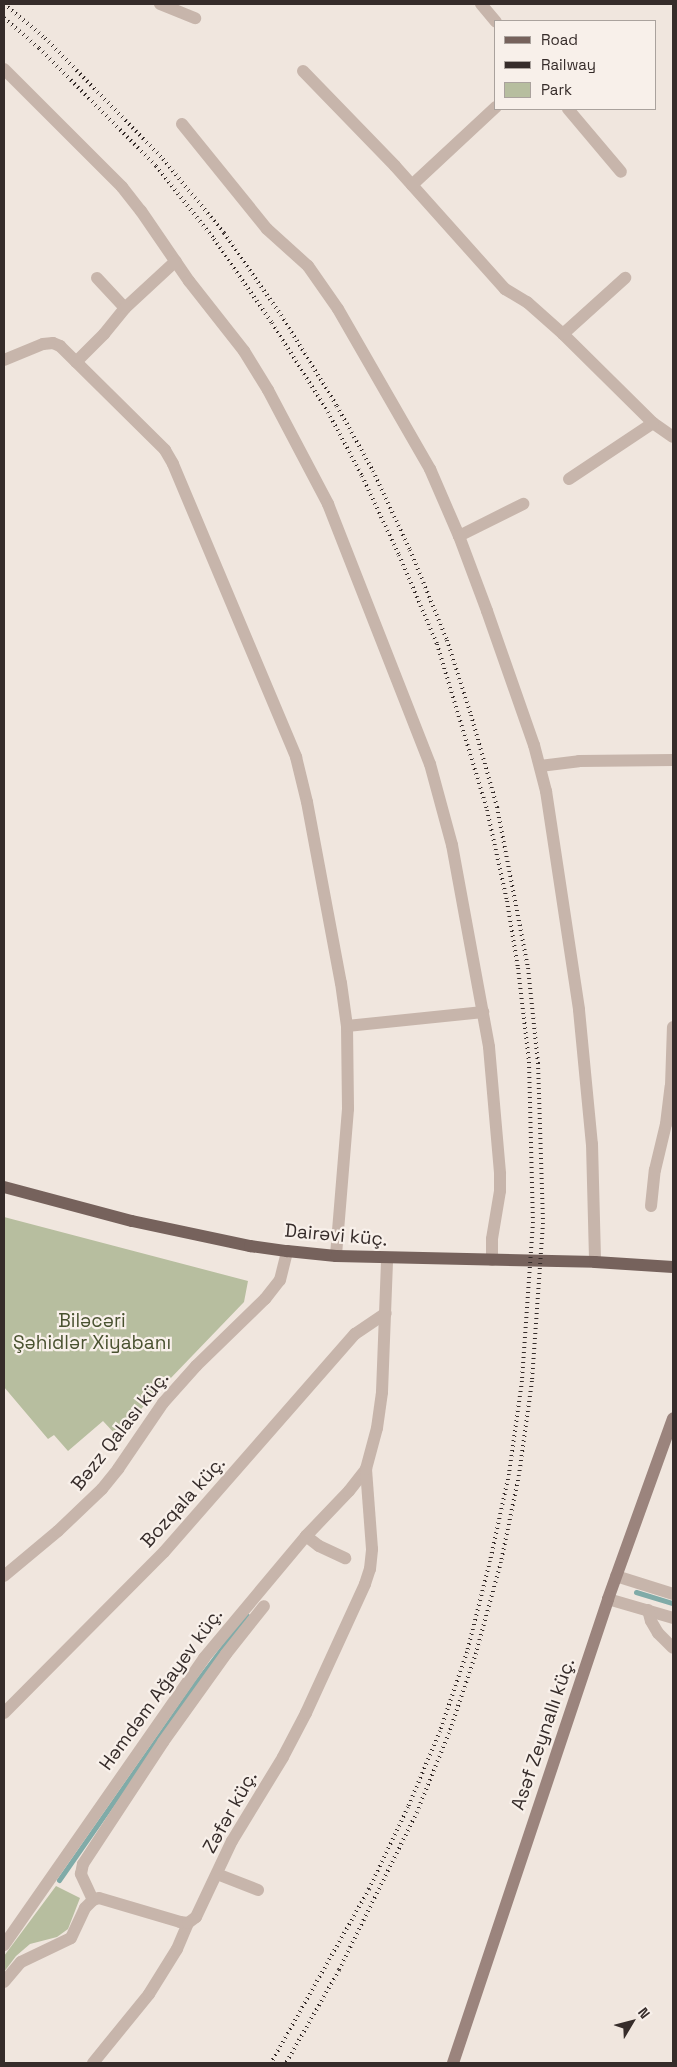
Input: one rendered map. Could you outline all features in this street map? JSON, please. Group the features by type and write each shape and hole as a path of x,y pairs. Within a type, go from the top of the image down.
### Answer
{"main road":[{"name":"Dairəvi küç.","path":"4,1187 132,1221 250,1246 287,1251 387,1259 595,1262 673,1267"},
{"name":"Asəf Zeynallı küç.","path":"453,2063 608,1599 673,1418"}],"street":[{"path":"160,4 195,18"},
{"path":"481,4 494,20"},
{"path":"4,69 122,187 222,320 263,382 328,504 430,764 452,845 489,1047 500,1174 500,1191 492,1239 492,1260"},
{"path":"303,71 412,185 505,289 527,302 563,334 653,423 673,437"},
{"path":"412,185 494,109"},
{"path":"569,110 621,172"},
{"path":"182,124 267,229 308,266 338,309 430,469 459,536 540,766 546,791 579,1010 592,1144 595,1262"},
{"path":"76,362 104,334 125,308 176,261"},
{"path":"98,278 125,308"},
{"path":"563,334 625,278"},
{"path":"4,360 43,344 53,343 60,346 151,435 173,464 296,757 307,802 347,1026 348,1109 336,1256"},
{"path":"569,479 653,423"},
{"path":"459,536 523,504"},
{"path":"540,766 579,761 673,760"},
{"path":"347,1026 483,1012"},
{"path":"651,1206 655,1170 666,1124 671,1086 673,1027"},
{"name":"Bəzz Qalası küç.","path":"4,1576 58,1531 102,1489 118,1470 163,1403 196,1366 265,1299 280,1280 287,1251"},
{"path":"366,1469 380,1414 387,1259"},
{"name":"Bozqala küç.","path":"4,1713 164,1552 355,1334 386,1313"},
{"name":"Həmdəm Ağayev küç.","path":"4,1945 204,1658 306,1536 349,1491 366,1469"},
{"name":"Zəfər küç.","path":"93,2063 149,1994 177,1949 188,1922 196,1917 200,1911 232,1841 283,1757 306,1713 365,1584 371,1562 366,1469"},
{"path":"306,1536 319,1546 345,1558"},
{"path":"616,1576 673,1594"},
{"path":"608,1599 673,1618"},
{"path":"93,1900 81,1874 83,1864 163,1742 226,1654 264,1606"},
{"path":"648,1610 651,1621 658,1633 673,1648"},
{"path":"217,1874 258,1890"},
{"path":"4,1982 21,1962 71,1938 85,1908 93,1900 104,1898 172,1920 188,1922"}],"green space":[{"name":"Biləcəri Şəhidlər Xiyabanı","path":"4,1217 248,1281 244,1302 116,1435 103,1421 68,1451 54,1435 48,1439 4,1387"},
{"path":"56,1886 80,1898 68,1929 57,1937 30,1944 16,1956 4,1972 4,1956"}],"waterway":[{"path":"636,1592 673,1603"},
{"path":"59,1880 195,1684 247,1615"}],"railway":[{"path":"4,4 45,38 163,159 224,233 281,315 337,406 373,471 410,550 447,640 471,715 497,807 528,968 538,1063 543,1223 532,1381 519,1475 501,1562 476,1653 449,1733 417,1812 339,1970 286,2063"},
{"path":"4,18 39,48 156,166 214,239 272,323 328,412 362,476 399,555 437,644 487,810 507,901 518,968 529,1062 533,1222 522,1381 509,1474 490,1561 467,1652 440,1731 408,1807 369,1889 271,2063"}]}
